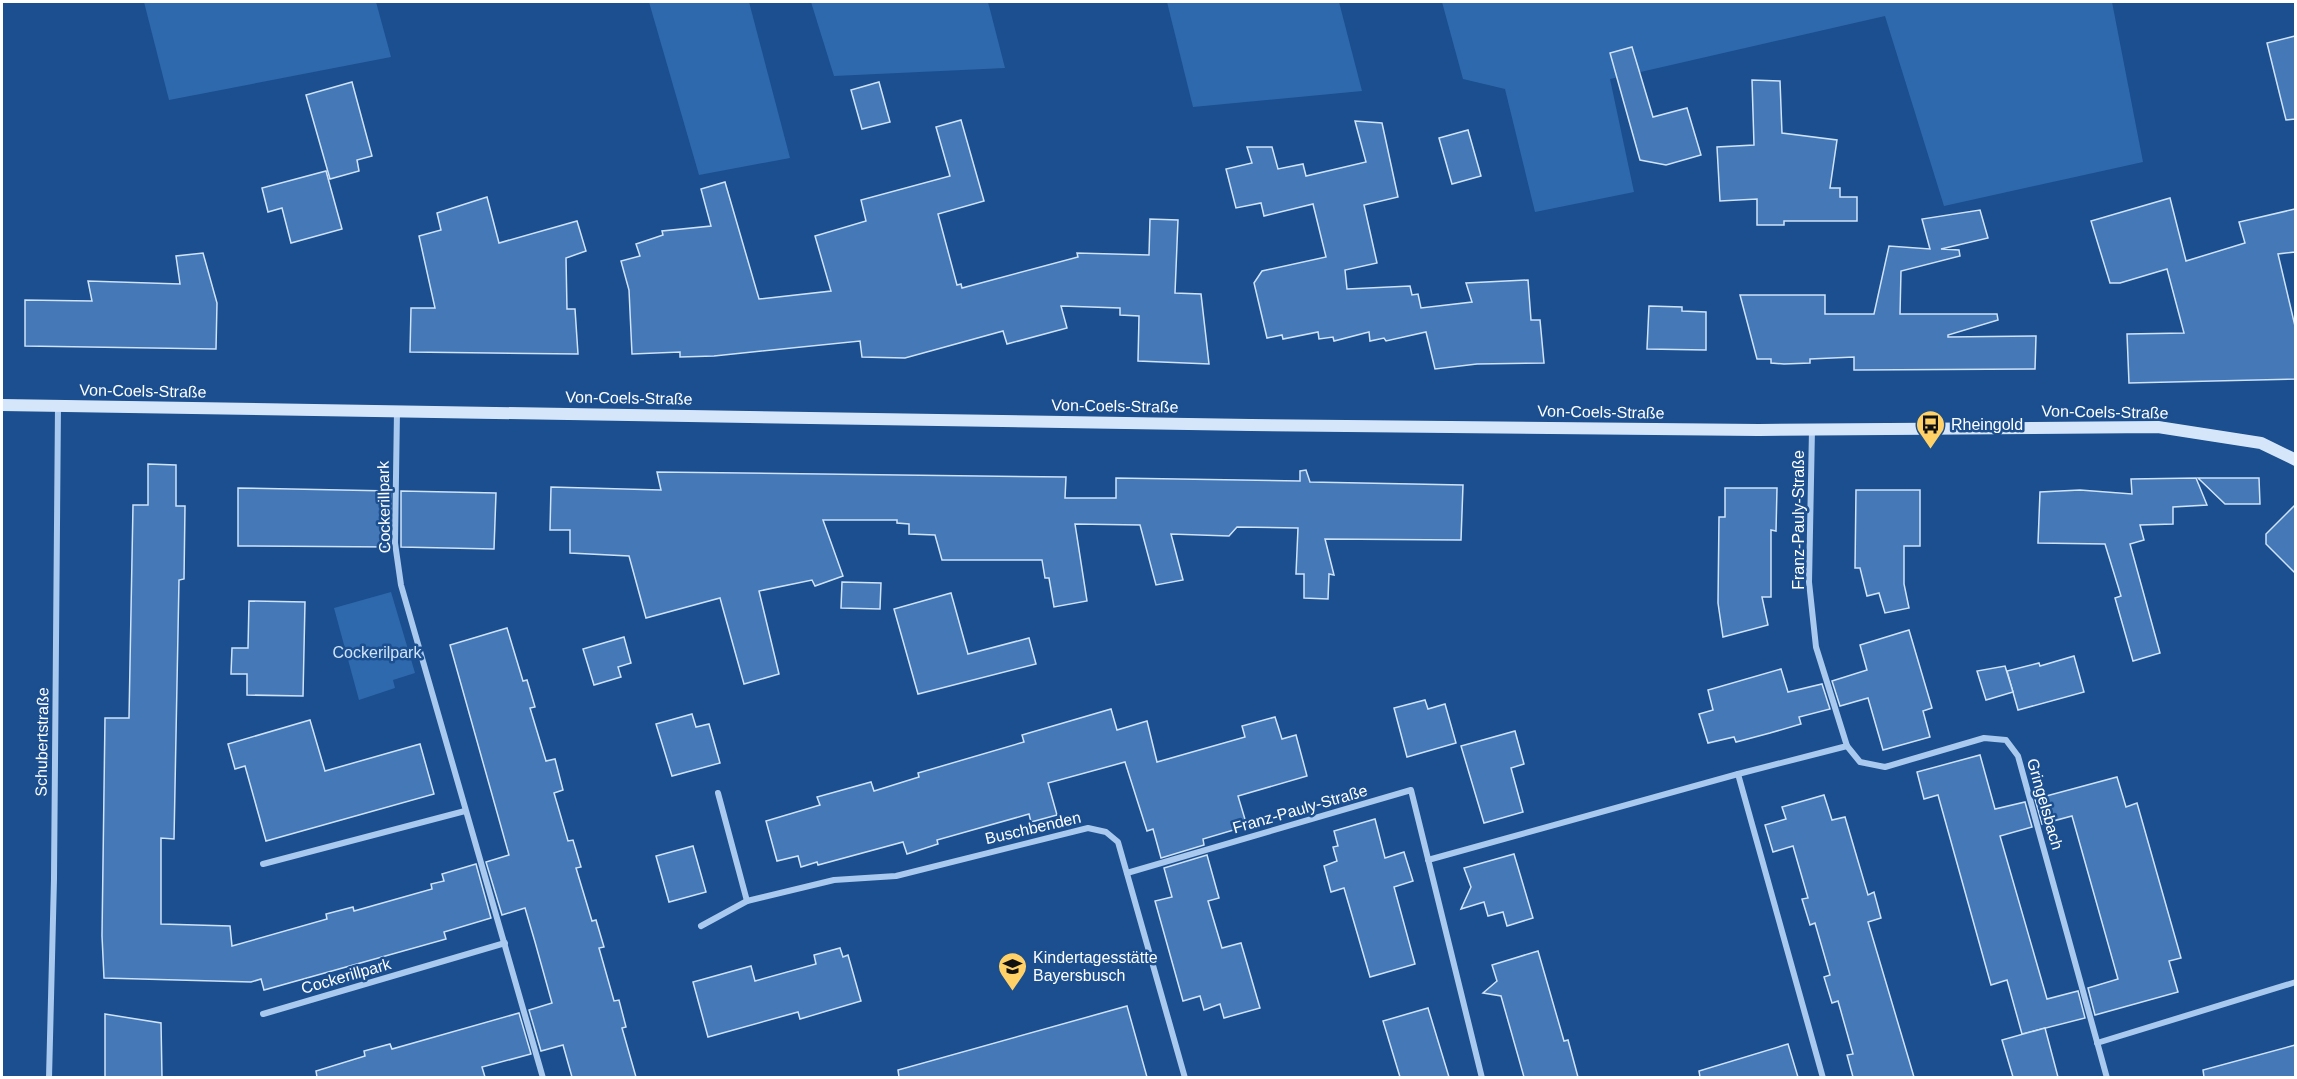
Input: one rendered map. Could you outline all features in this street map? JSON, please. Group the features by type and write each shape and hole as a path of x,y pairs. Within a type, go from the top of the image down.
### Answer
{"main road":[{"name":"Von-Coels-Straße","path":"2,405 1251,425 1812,429 2158,427 2260,443 2295,460"}],"street":[{"name":"Schubertstraße","path":"49,1077 54,879 58,406"},
{"name":"Cockerillpark","path":"397,410 395,543 401,585 543,1077"},
{"name":"Franz-Pauly-Straße","path":"1812,429 1809,582 1816,646 1847,746"},
{"name":"Gringelsbach","path":"1847,746 1860,762 1885,767 1984,738 2006,740 2018,756 2107,1077"},
{"path":"1428,860 1847,746"},
{"path":"1738,774 1823,1077"},
{"name":"Franz-Pauly-Straße","path":"1127,873 1411,790 1482,1077"},
{"path":"718,793 747,901"},
{"path":"263,864 465,811"},
{"name":"Buschbenden","path":"702,926 747,901 834,880 896,876 1088,828 1106,831 1118,842 1185,1077"},
{"name":"Cockerillpark","path":"263,1014 505,943"},
{"path":"2097,1043 2295,982"}],"green space":[{"path":"144,2 376,2 391,57 169,100"},
{"path":"649,2 749,2 790,158 699,175"},
{"path":"811,2 988,2 1005,68 834,76"},
{"path":"1167,2 1339,2 1362,91 1193,107"},
{"path":"1442,2 2112,2 2143,162 1944,206 1885,16 1610,79 1634,192 1535,212 1505,89 1463,79"},
{"name":"Cockerilpark","path":"391,592 415,673 393,680 395,688 359,700 334,608"}],"building":[{"path":"2295,36 2295,119 2286,120 2267,43"},
{"path":"1632,47 1653,117 1687,108 1701,155 1666,165 1640,160 1610,53"},
{"path":"1752,80 1780,81 1782,133 1837,140 1830,188 1840,188 1840,197 1857,197 1857,221 1784,221 1784,225 1757,225 1757,199 1720,201 1717,147 1754,145"},
{"path":"352,82 372,156 357,160 359,171 330,179 306,95"},
{"path":"879,82 890,122 862,129 851,90"},
{"path":"961,120 984,201 938,214 957,285 961,284 962,288 1078,257 1077,253 1149,255 1150,219 1178,220 1175,293 1201,294 1209,364 1138,361 1139,316 1120,315 1120,308 1061,306 1067,328 1007,344 1003,331 905,358 862,357 860,341 714,356 680,357 680,352 632,354 629,290 621,261 640,256 636,244 663,235 662,231 711,226 701,189 725,182 759,299 831,291 815,236 866,221 861,200 950,176 936,127"},
{"path":"1355,121 1382,123 1398,197 1364,205 1377,263 1345,270 1347,289 1410,286 1412,295 1418,294 1421,308 1472,302 1466,283 1528,280 1531,320 1540,320 1544,363 1477,364 1435,369 1426,332 1386,341 1384,338 1370,341 1369,332 1334,341 1333,337 1319,339 1318,332 1283,339 1282,335 1267,338 1254,283 1262,271 1326,257 1313,204 1264,216 1261,203 1236,208 1226,169 1252,163 1247,147 1272,147 1278,169 1303,164 1306,176 1366,162"},
{"path":"1468,130 1481,176 1452,184 1439,138"},
{"path":"326,171 342,229 291,243 282,208 268,212 262,188"},
{"path":"487,197 499,243 577,221 586,251 566,258 567,309 575,309 578,354 410,352 411,308 435,308 419,236 441,230 437,213"},
{"path":"2170,198 2186,261 2245,243 2239,222 2295,209 2295,252 2278,254 2295,326 2295,379 2129,383 2127,334 2184,333 2167,269 2120,283 2110,283 2091,221"},
{"path":"1980,210 1988,238 1941,249 1959,250 1960,256 1901,271 1900,314 1997,314 1998,320 1948,335 1948,337 2036,336 2035,369 1854,370 1854,357 1810,359 1810,363 1784,364 1771,363 1771,359 1757,359 1740,295 1825,295 1825,314 1874,314 1889,246 1930,249 1922,219"},
{"path":"203,253 217,303 216,349 25,346 25,300 92,301 88,281 180,284 176,256"},
{"path":"1649,306 1682,307 1682,311 1706,312 1706,350 1647,349"},
{"path":"148,464 176,465 176,506 185,506 184,579 179,580 174,839 161,838 161,924 230,926 232,946 327,919 326,914 353,907 354,911 432,889 431,884 444,881 442,874 476,864 491,918 444,932 446,939 264,990 261,979 251,982 104,978 102,936 105,718 129,718 133,505 148,505"},
{"path":"1306,470 1310,482 1463,485 1461,540 1325,539 1334,575 1329,574 1328,599 1304,598 1304,574 1296,574 1298,528 1237,527 1229,536 1171,534 1183,580 1156,585 1140,525 1075,524 1087,601 1054,607 1049,578 1045,578 1042,560 942,560 935,535 909,534 909,524 897,523 897,520 823,520 843,576 815,586 812,580 759,591 779,674 744,684 720,598 646,618 629,556 570,553 570,530 550,530 551,487 661,490 657,472 1066,477 1065,498 1116,498 1116,478 1300,481 1300,471"},
{"path":"2196,478 2207,505 2173,507 2173,524 2140,525 2144,540 2130,544 2160,653 2133,661 2115,598 2121,596 2105,544 2038,543 2040,492 2080,490 2132,494 2131,479"},
{"path":"2198,478 2259,478 2260,504 2225,504"},
{"path":"238,488 391,491 390,547 238,546"},
{"path":"1725,488 1777,488 1776,531 1771,530 1771,597 1762,597 1768,625 1723,637 1718,603 1719,517 1725,517"},
{"path":"1856,490 1920,490 1920,546 1904,546 1904,584 1909,608 1885,613 1879,593 1867,596 1860,568 1855,568"},
{"path":"401,491 496,493 494,549 401,547"},
{"path":"2295,505 2295,573 2266,544 2266,534"},
{"path":"842,582 881,583 880,609 841,608"},
{"path":"951,593 968,654 1029,638 1036,664 918,694 894,609"},
{"path":"249,601 305,602 303,696 247,695 247,674 231,674 232,648 248,648"},
{"path":"507,628 523,681 527,680 535,707 530,708 546,761 555,759 563,790 554,793 568,841 573,840 581,867 576,868 592,921 596,920 604,947 599,948 614,1001 619,1000 626,1027 622,1028 636,1077 572,1077 563,1045 541,1051 529,1010 552,1003 535,942 525,908 502,915 486,862 509,855 450,645"},
{"path":"1909,630 1932,708 1923,711 1930,737 1883,750 1868,698 1840,706 1832,681 1867,670 1860,645"},
{"path":"624,637 631,663 618,667 621,677 594,685 583,649"},
{"path":"2074,656 2084,692 2018,710 2007,671 2039,663 2040,666"},
{"path":"2005,666 2013,692 1986,700 1977,671"},
{"path":"1781,669 1788,692 1822,684 1830,709 1799,717 1801,724 1770,733 1736,742 1734,737 1708,743 1699,714 1713,710 1708,690"},
{"path":"1425,700 1428,709 1445,704 1456,743 1407,757 1394,708"},
{"path":"1111,709 1117,730 1147,721 1157,762 1245,737 1242,726 1275,717 1282,739 1296,735 1307,776 1238,796 1247,826 1203,839 1204,845 1161,858 1153,829 1147,831 1125,762 1048,783 1057,815 1031,822 1029,814 937,840 938,844 907,854 903,842 818,865 817,862 801,867 798,856 777,861 766,821 820,805 817,797 871,782 874,791 919,777 918,773 1024,742 1022,735"},
{"path":"692,714 696,727 709,724 720,763 672,776 656,724"},
{"path":"310,720 325,771 420,744 434,794 266,841 245,766 235,769 228,744"},
{"path":"1515,731 1524,764 1511,768 1523,812 1484,823 1461,746"},
{"path":"1980,755 1995,809 2025,802 2032,827 2000,836 2047,999 2078,991 2085,1018 2022,1034 2007,980 1991,985 1938,795 1924,799 1917,772"},
{"path":"2117,777 2126,807 2137,803 2181,958 2169,961 2178,992 2095,1015 2088,988 2118,979 2072,816 2042,824 2035,799"},
{"path":"1824,795 1832,820 1845,817 1868,895 1874,892 1881,918 1868,922 1914,1077 1853,1077 1847,1055 1853,1054 1838,1001 1832,1003 1824,977 1830,975 1815,923 1810,925 1802,899 1808,898 1793,846 1773,852 1765,825 1786,819 1782,807"},
{"path":"1375,819 1385,858 1404,852 1413,881 1394,887 1415,964 1370,977 1344,888 1331,892 1324,866 1337,861 1333,847 1338,846 1334,831"},
{"path":"693,846 706,892 669,902 656,856"},
{"path":"1514,854 1533,918 1507,926 1503,912 1488,916 1484,902 1461,909 1471,887 1464,868"},
{"path":"1207,855 1219,898 1208,901 1222,948 1241,943 1260,1008 1224,1018 1220,1004 1204,1010 1200,996 1183,1001 1155,901 1172,897 1164,868"},
{"path":"840,948 843,957 848,955 861,1001 800,1019 798,1012 708,1037 693,982 751,966 755,981 816,964 814,955"},
{"path":"1538,951 1564,1041 1568,1040 1578,1077 1524,1077 1501,996 1483,993 1497,981 1492,965"},
{"path":"1127,1006 1147,1077 899,1077 898,1070"},
{"path":"1428,1008 1449,1077 1400,1077 1383,1021"},
{"path":"519,1013 531,1054 482,1067 485,1077 317,1077 316,1071 365,1056 364,1051 390,1044 392,1049"},
{"path":"105,1014 161,1023 162,1077 105,1077"},
{"path":"2045,1028 2058,1077 2013,1077 2002,1040"},
{"path":"1788,1044 1798,1077 1700,1077 1699,1071"},
{"path":"2295,1045 2295,1077 2204,1077 2203,1070"}],"place":[{"name":"Rheingold","path":"1930,450"},
{"name":"Kindertagesstätte Bayersbusch","path":"1012,992"}]}
